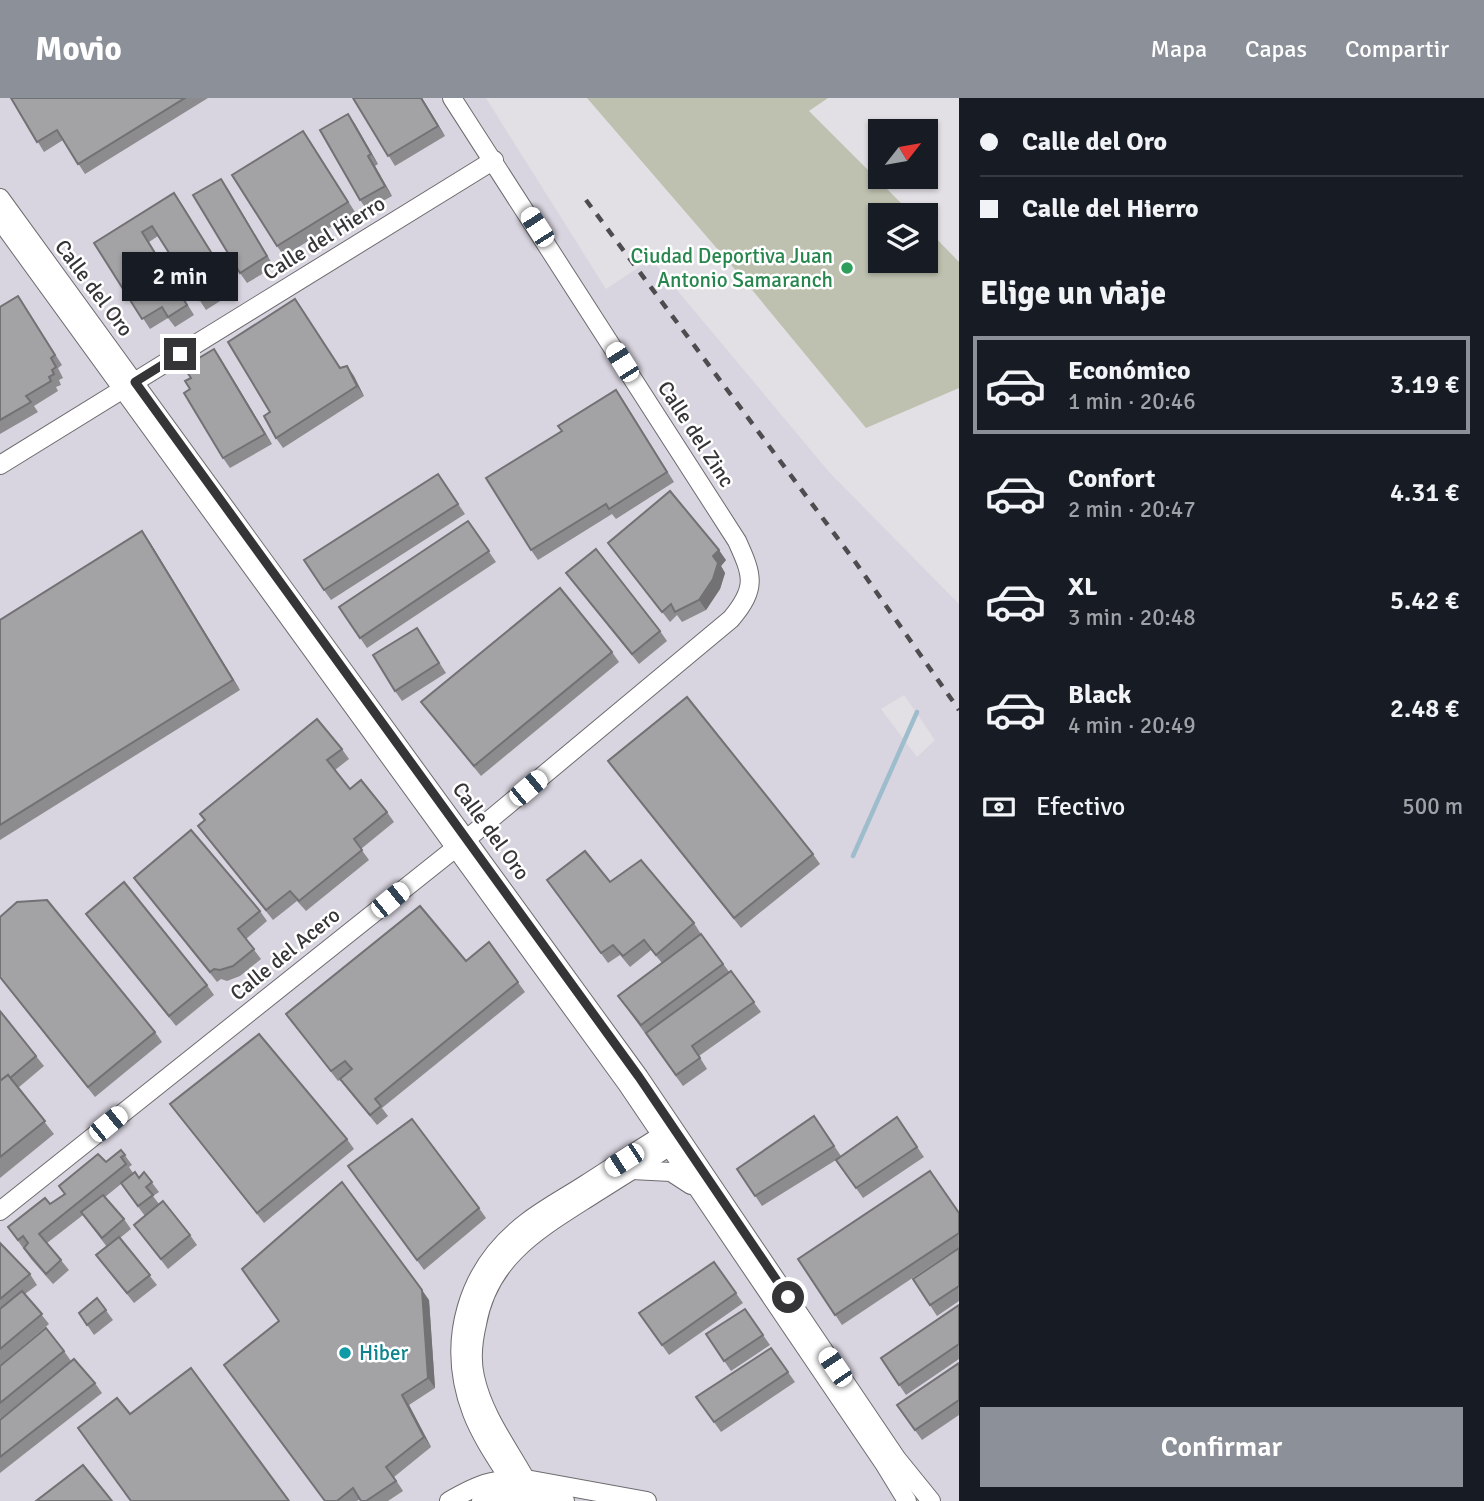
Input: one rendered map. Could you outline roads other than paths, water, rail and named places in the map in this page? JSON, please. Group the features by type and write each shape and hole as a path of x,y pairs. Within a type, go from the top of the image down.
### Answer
{"street":[{"name":"Calle del Zinc","path":"452,98 737,541 748,566 750,589"},
{"name":"Calle del Hierro","path":"0,465 494,160"},
{"name":"Calle del Oro","path":"0,198 129,385 672,1137 897,1459 931,1501"},
{"name":"Calle del Oro","path":"0,220 129,385"},
{"name":"Calle del Acero","path":"0,1211 461,843 731,619 743,604 750,589"},
{"name":"Calle del Oro","path":"672,1137 699,1190 907,1501"},
{"path":"529,1499 485,1409 474,1375 473,1342 479,1310 493,1278 512,1253 535,1232 632,1170 672,1137"},
{"path":"518,1479 472,1414 461,1377 460,1342 466,1306 481,1272 502,1244 527,1222 672,1137"},
{"path":"632,1170 671,1172 699,1190"},
{"path":"885,1465 893,1501"},
{"path":"449,1501 481,1483 518,1479 647,1501"},
{"path":"481,1501 487,1498 565,1501"}],"waterway":[{"path":"853,856 917,712"}],"railway":[{"path":"586,200 856,563 959,710"}],"place":[{"name":"Ciudad Deportiva Juan Antonio Samaranch","path":"847,268"},
{"name":"Hiber","path":"345,1353"}]}
